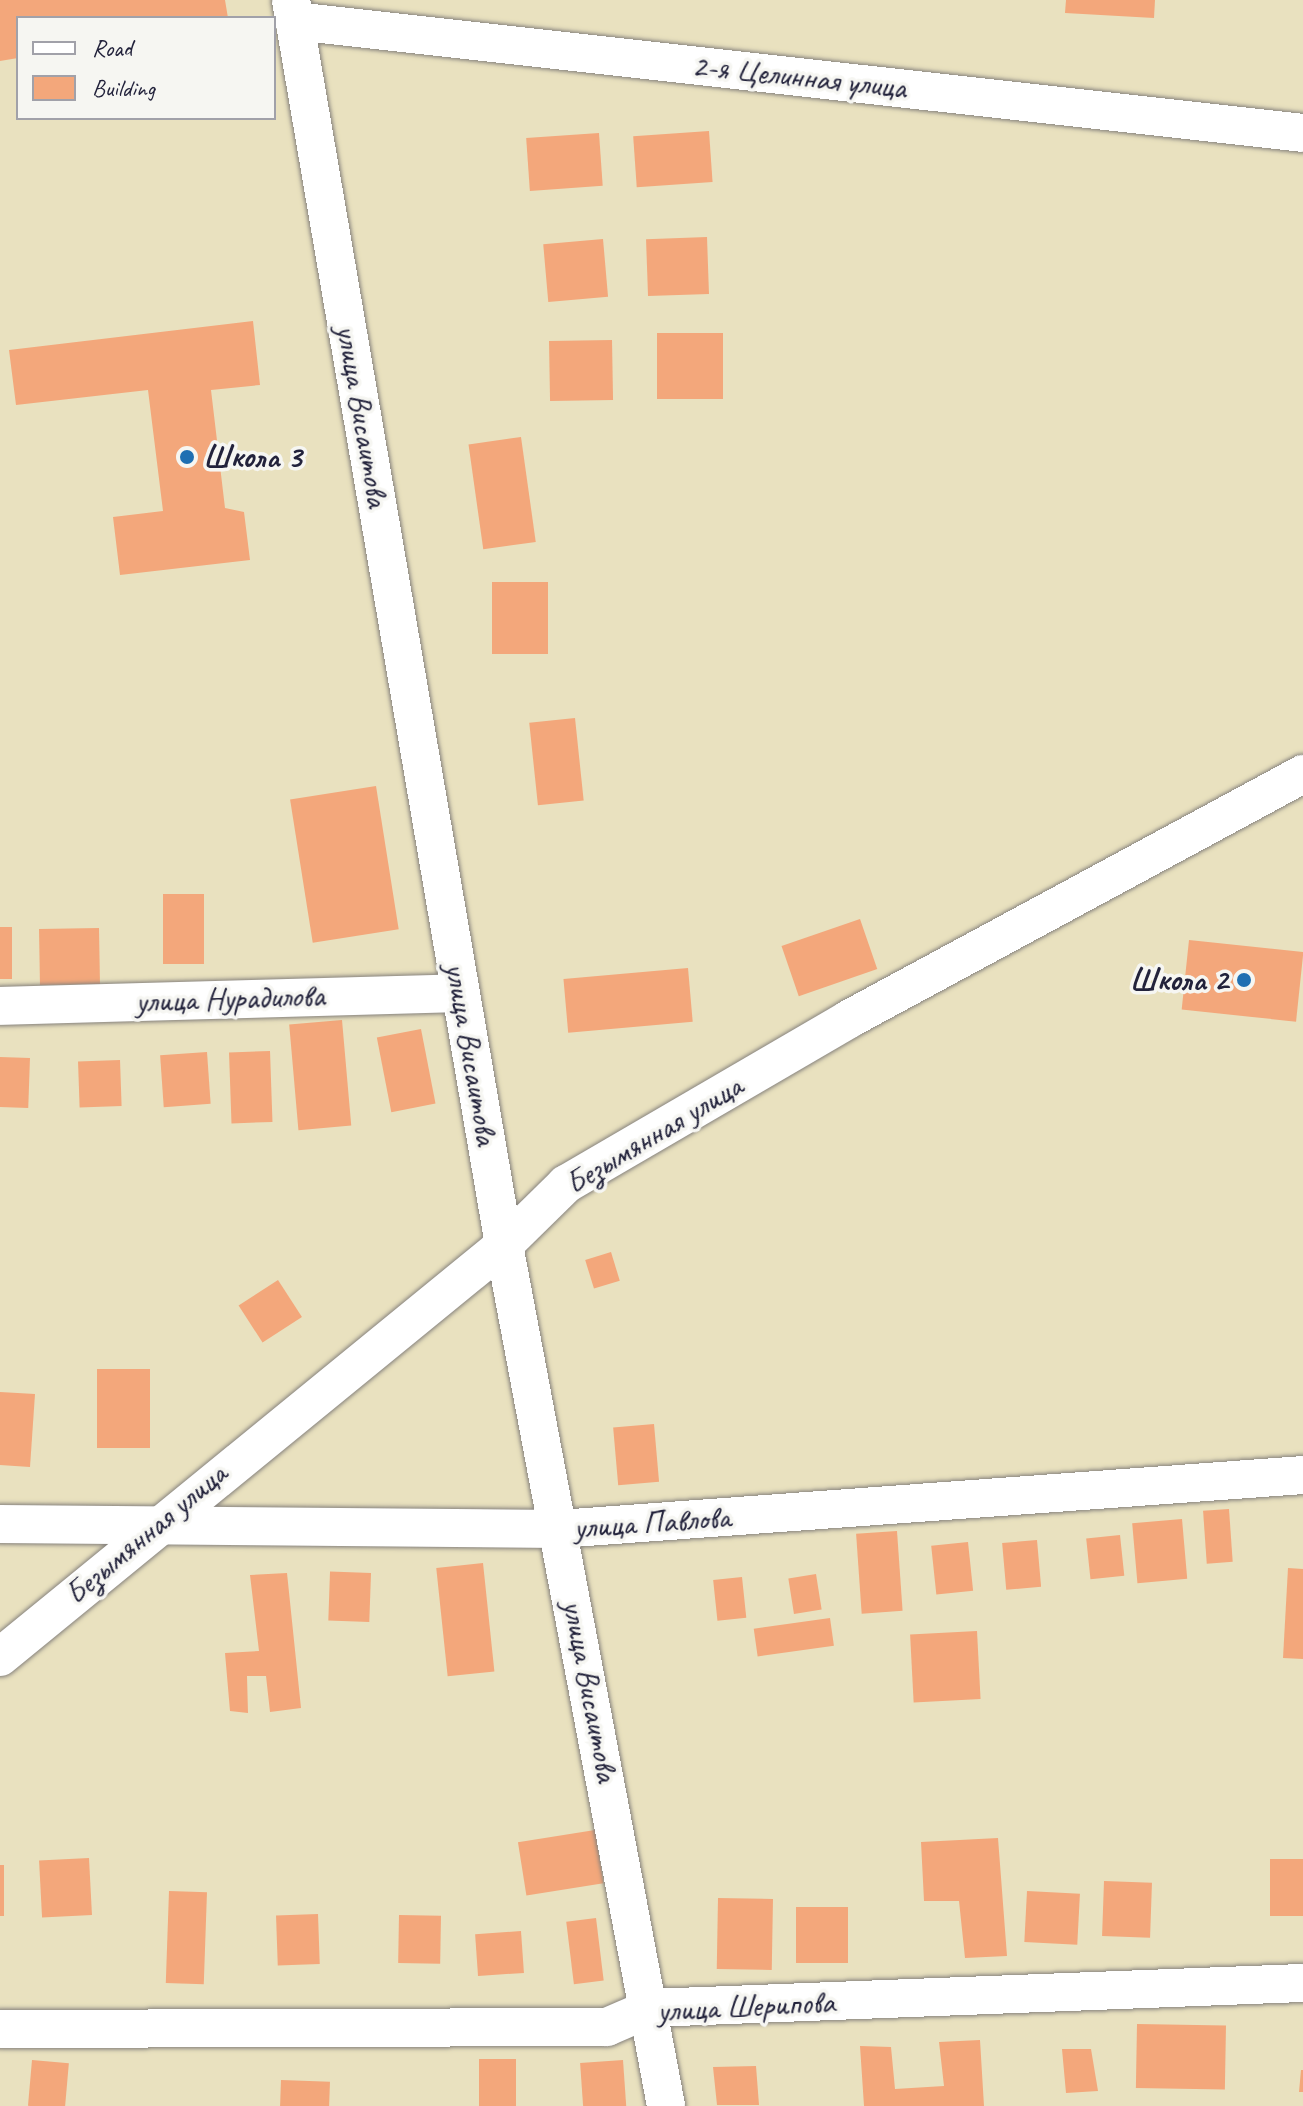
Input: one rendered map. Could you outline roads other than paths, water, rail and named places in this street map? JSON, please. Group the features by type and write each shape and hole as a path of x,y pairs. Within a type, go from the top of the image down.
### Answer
{"street":[{"name":"2-я Целинная улица","path":"292,11 1303,133"},
{"name":"улица Висаитова","path":"292,11 504,1245 651,2008 666,2106"},
{"name":"Безымянная улица","path":"0,1657 154,1526 504,1245 566,1184 849,1019 1303,774"},
{"name":"улица Нурадилова","path":"0,1006 460,993"},
{"name":"улица Павлова","path":"0,1524 559,1529 1303,1475"},
{"name":"улица Шерипова","path":"0,2029 607,2027 651,2008 1303,1983"}],"place":[{"name":"Школа 3","path":"187,457"},
{"name":"Школа 2","path":"1244,980"}]}
